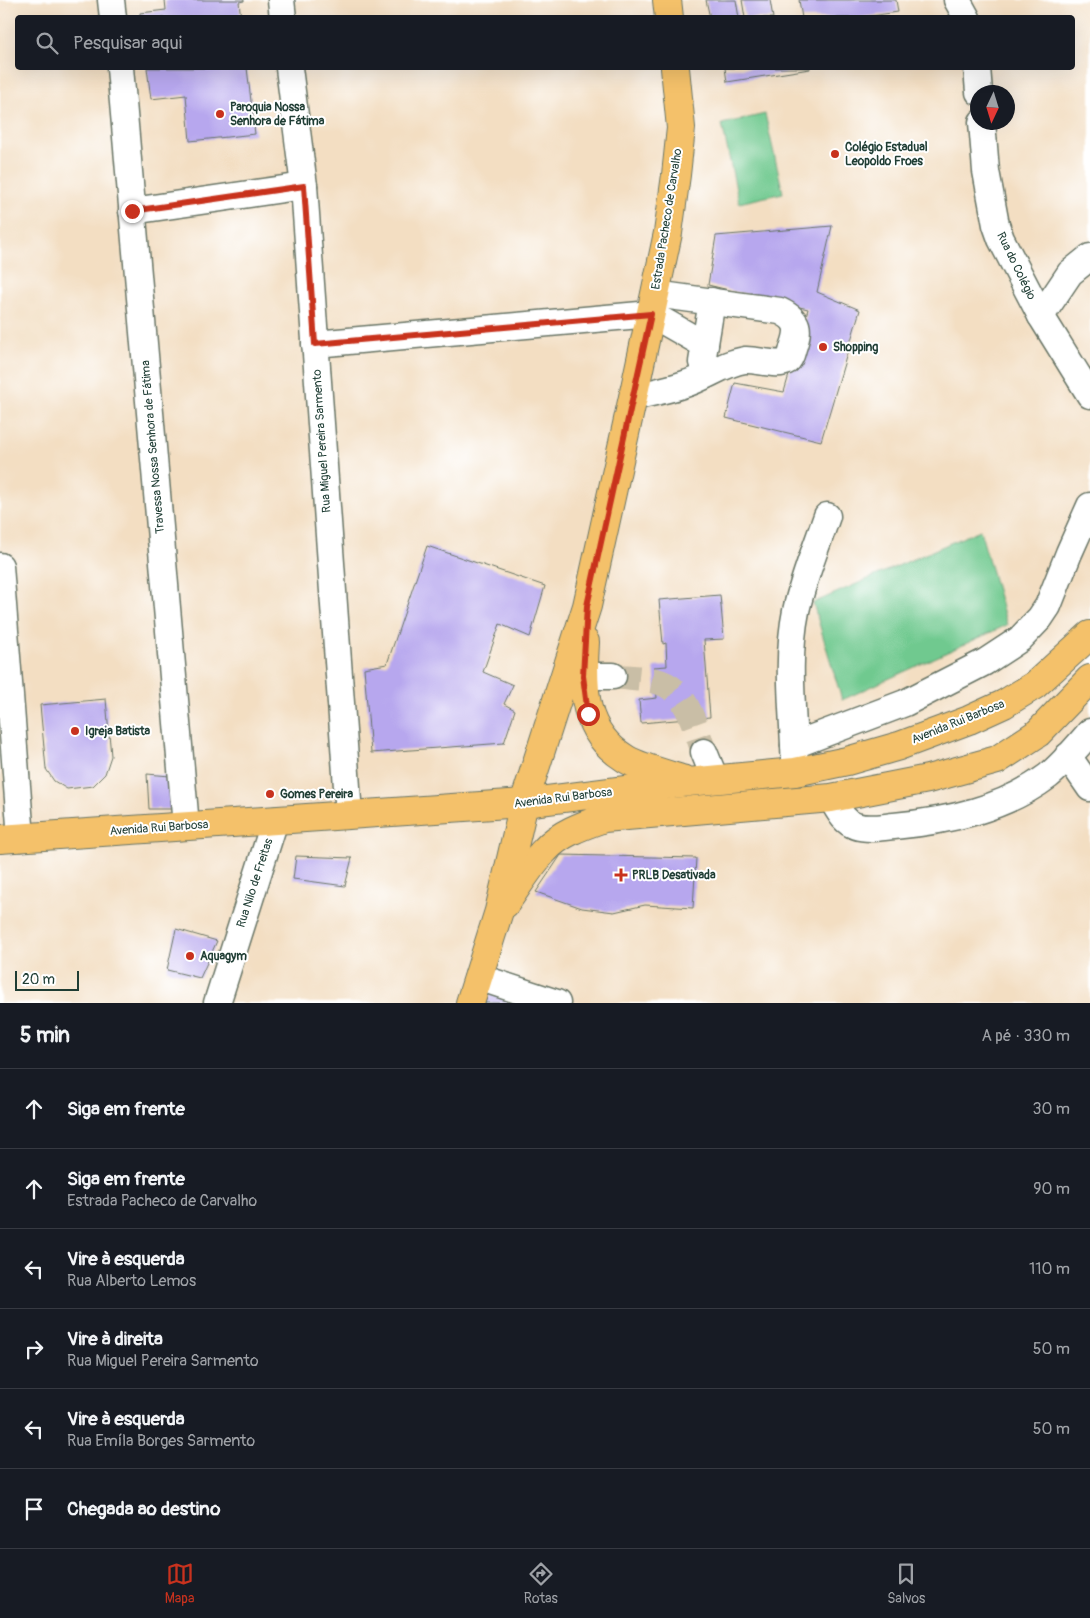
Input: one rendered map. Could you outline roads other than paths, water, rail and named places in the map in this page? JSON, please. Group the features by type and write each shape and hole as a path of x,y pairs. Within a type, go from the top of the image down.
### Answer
{"main road":[{"path":"667,0 669,15"},
{"name":"Estrada Pacheco de Carvalho","path":"499,911 524,803 587,606 668,233 681,128 675,70"},
{"path":"587,606 583,676 588,714 604,741 627,760 688,782"},
{"name":"Avenida Rui Barbosa","path":"10,839 524,803 688,782 795,772 847,761 899,746 1004,704 1035,686 1090,635"},
{"name":"Avenida Rui Barbosa","path":"499,911 545,850 566,834 604,818 832,798 928,779 997,760 1038,734 1090,679"},
{"path":"470,1003 499,911"}],"street":[{"path":"111,0 113,15"},
{"path":"281,0 283,15"},
{"path":"957,0 965,15"},
{"name":"Travessa Nossa Senhora de Fátima","path":"120,70 186,826"},
{"name":"Rua Miguel Pereira Sarmento","path":"289,70 304,186 349,815"},
{"path":"977,70 978,85"},
{"name":"Rua do Colégio","path":"983,130 986,171 996,225 1006,252 1041,316 1090,395"},
{"path":"132,211 304,186"},
{"path":"1041,316 1070,273 1090,257"},
{"path":"700,378 712,301"},
{"path":"315,344 653,304 712,301 780,311 790,316 797,326 797,336 787,361 780,363 746,360 685,384 633,397"},
{"path":"653,304 705,345"},
{"path":"794,746 905,703 985,662 1020,639 1040,618 1048,606 1090,506"},
{"path":"795,772 792,655 796,613 803,583 827,516"},
{"path":"0,566 10,839"},
{"path":"583,676 613,676"},
{"path":"832,798 843,818 856,826 872,828 927,823 982,810 1014,796 1048,776 1090,732"},
{"path":"704,752 715,779"},
{"path":"1068,756 1090,788"},
{"name":"Rua Nilo de Freitas","path":"217,1003 275,820"},
{"path":"478,977 557,1003"}],"tunnel":[{"path":"613,676 656,681 667,685 675,691 688,709 704,752"}],"place":[{"name":"Paroquia Nossa Senhora de Fátima","path":"220,114"},
{"name":"Colégio Estadual Leopoldo Froes","path":"835,154"},
{"name":"Shopping","path":"823,347"},
{"name":"Igreja Batista","path":"75,731"},
{"name":"Gomes Pereira","path":"270,794"},
{"name":"PRLB Desativada","path":"621,875"},
{"name":"Aquagym","path":"190,956"}]}
